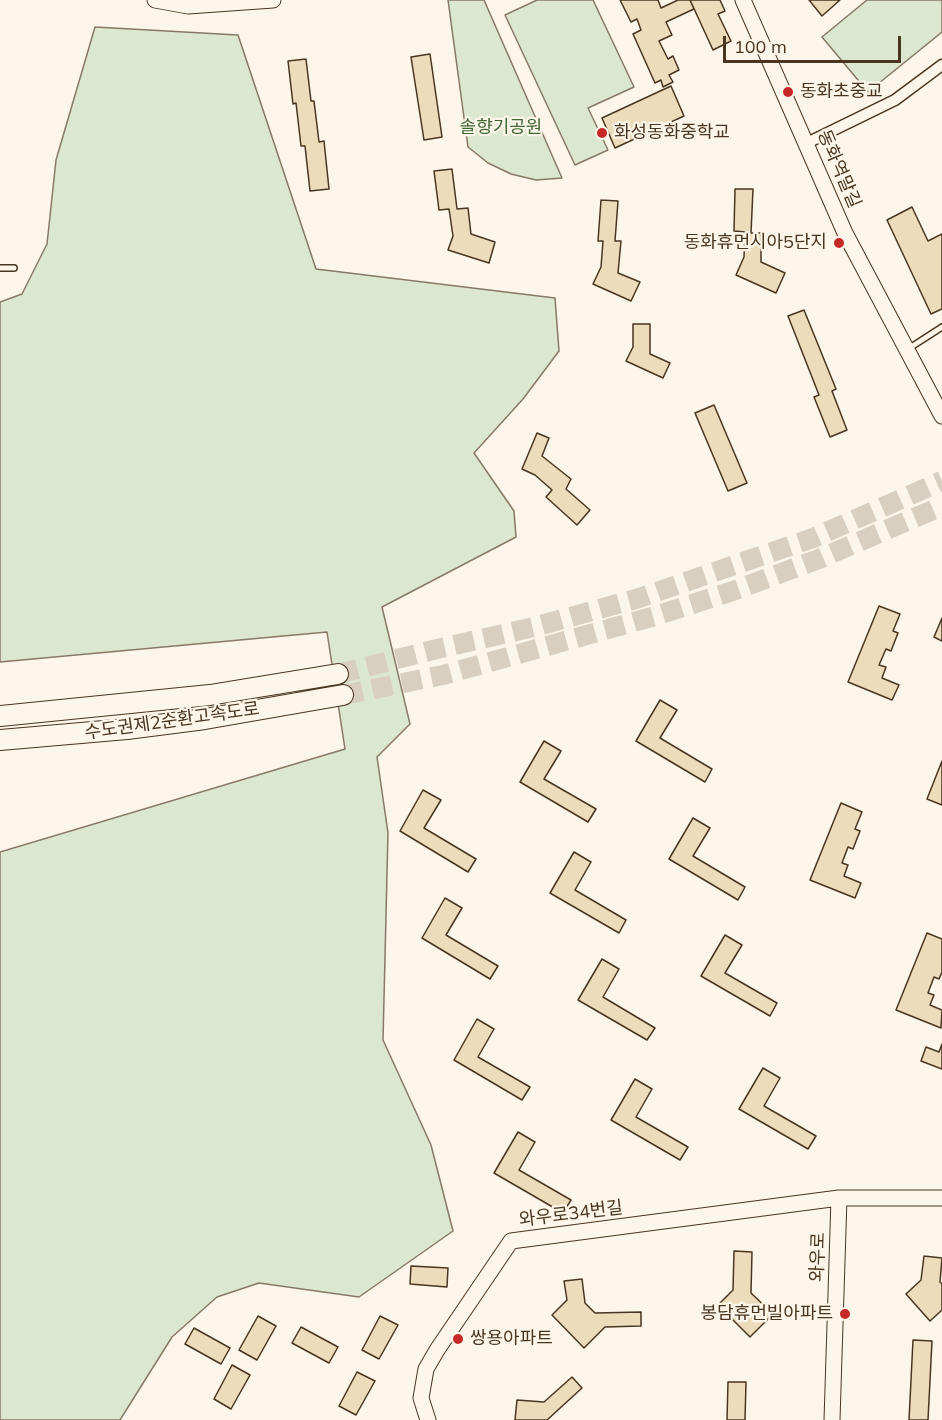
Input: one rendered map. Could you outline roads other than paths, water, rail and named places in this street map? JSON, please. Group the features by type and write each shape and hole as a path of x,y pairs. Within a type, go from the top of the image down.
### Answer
{"highway":[{"name":"수도권제2순환고속도로","path":"0,716 210,695 338,675"},
{"name":"수도권제2순환고속도로","path":"0,740 127,729 205,719 343,695"}],"street":[{"path":"155,0 188,6 273,0"},
{"name":"동화역말길","path":"743,0 845,234 942,416"},
{"path":"807,143 895,99 942,65"},
{"path":"839,1198 942,1198"},
{"name":"와우로34번길","path":"428,1420 421,1398 426,1369 511,1241 839,1198"},
{"name":"와우로","path":"832,1420 839,1198"}],"lane":[{"path":"0,268 14,268"},
{"path":"907,350 942,327"}],"tunnel":[{"path":"338,674 534,627 639,598 813,538 942,481"},
{"path":"343,695 443,675 655,616 733,591 819,559 942,506"}],"place":[{"name":"동화초중교","path":"788,92"},
{"name":"화성동화중학교","path":"602,133"},
{"name":"동화휴먼시아5단지","path":"839,243"},
{"name":"봉담휴먼빌아파트","path":"845,1314"},
{"name":"쌍용아파트","path":"458,1339"}],"park label":[{"name":"솔향기공원","path":"501,128"}]}
